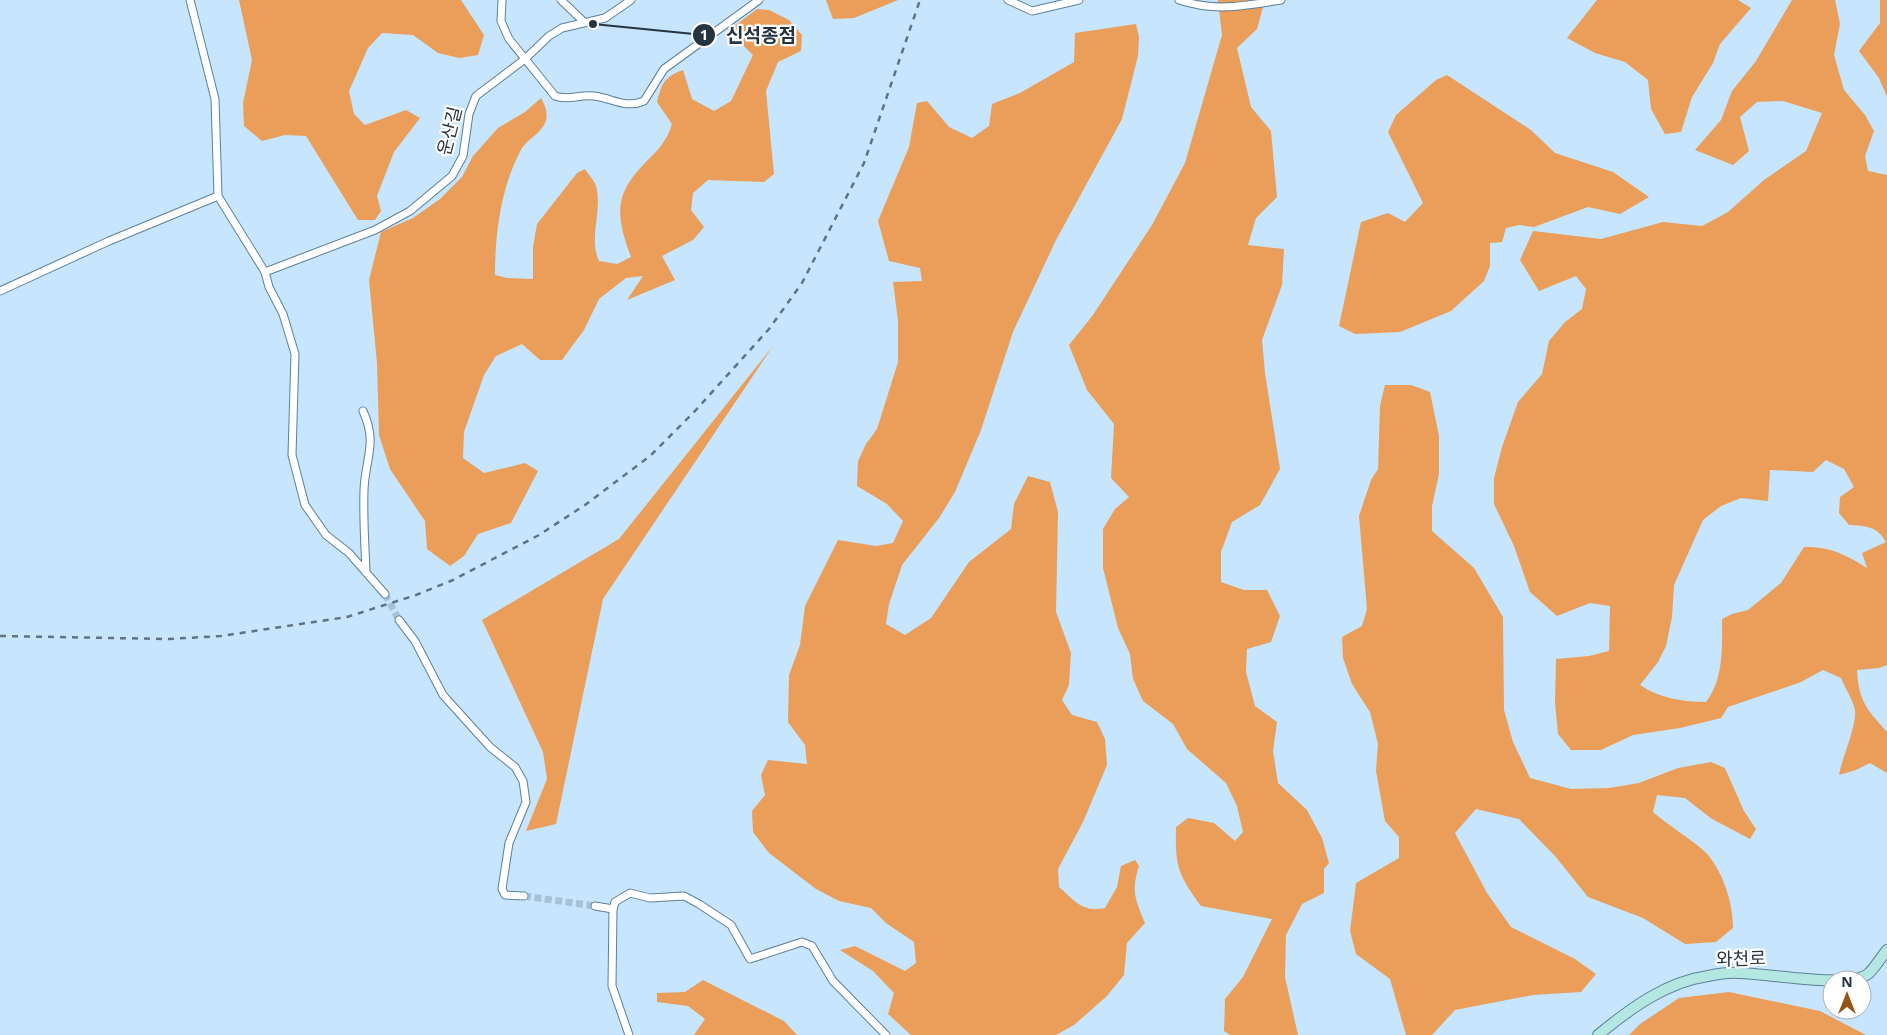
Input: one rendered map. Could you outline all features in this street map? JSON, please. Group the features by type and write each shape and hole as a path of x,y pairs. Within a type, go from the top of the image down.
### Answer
{"street":[{"path":"190,0 215,99 218,196 265,272 269,287 283,314 295,354 292,456 305,505 326,535 349,553 385,594"},
{"path":"502,0 500,21 509,39 549,90 561,98 591,96 617,103 639,103 644,101 664,69 759,0"},
{"path":"561,0 584,22"},
{"name":"운산길","path":"265,272 375,230 410,211 433,194 452,176 463,156 469,114 476,96 524,59 549,36 562,28 605,18 631,0"},
{"path":"1008,0 1032,10 1078,0"},
{"path":"1179,0 1194,5 1227,8 1281,0"},
{"path":"0,291 109,241 218,196"},
{"path":"363,411 369,424 372,441 364,488 366,573"},
{"path":"399,620 415,640 443,695 490,747 515,766 523,781 526,802 509,843 502,889 505,895 524,896"},
{"path":"628,1035 612,986 610,972 613,909 615,902 630,893 650,898 684,896 731,925 750,959 802,942 812,946 833,981 886,1035"},
{"path":"595,906 613,909"},
{"name":"와천로","path":"1598,1035 1626,1012 1660,992 1706,976 1737,972 1828,980 1852,979 1867,974 1887,950"}],"shaded area":[{"path":"239,0 461,0 484,35 478,55 459,58 438,53 413,35 382,33 368,48 349,91 354,114 365,125 406,110 420,118 394,152 377,196 381,211 375,220 358,220 306,136 285,135 262,141 244,126 243,103 252,60"},
{"path":"826,0 898,0 854,18 833,19"},
{"path":"1218,0 1265,0 1257,29 1237,48 1251,107 1271,131 1277,197 1256,218 1248,245 1284,249 1282,285 1262,340 1265,373 1280,469 1260,505 1232,522 1221,552 1221,582 1244,590 1267,590 1280,616 1271,642 1247,649 1246,672 1255,706 1277,722 1273,751 1278,783 1307,810 1322,838 1329,863 1324,869 1324,893 1302,904 1286,935 1285,977 1298,1035 1230,1035 1224,1031 1225,999 1243,977 1272,919 1201,906 1187,886 1180,870 1176,852 1176,827 1188,818 1214,823 1235,841 1243,832 1237,806 1226,783 1187,749 1173,724 1143,701 1133,679 1130,654 1118,628 1103,568 1103,529 1115,509 1129,497 1111,478 1114,424 1087,390 1069,345 1093,315 1152,225 1185,163 1222,35"},
{"path":"1597,0 1738,0 1751,8 1720,44 1713,63 1692,97 1681,132 1665,134 1651,109 1648,80 1625,62 1595,53 1567,38"},
{"path":"1792,0 1835,0 1840,24 1834,55 1844,90 1865,115 1874,131 1865,156 1868,171 1887,175 1887,665 1879,668 1857,670 1860,690 1865,704 1887,732 1887,773 1870,763 1839,775 1852,733 1855,710 1841,678 1823,670 1801,682 1728,707 1721,718 1680,728 1633,735 1601,750 1571,750 1558,734 1555,702 1556,659 1589,656 1609,651 1610,606 1590,603 1557,616 1530,592 1514,546 1494,504 1494,478 1502,447 1518,402 1542,374 1549,341 1565,322 1582,309 1586,289 1576,276 1539,291 1520,260 1533,231 1601,239 1663,222 1702,226 1728,212 1764,180 1806,151 1822,113 1783,101 1757,102 1740,117 1749,151 1733,165 1695,150 1721,120 1732,91 1756,61","holes":["1826,460 1844,469 1854,487 1840,497 1839,513 1849,525 1875,530 1886,542 1862,553 1867,568 1837,552 1822,548 1804,547 1781,583 1748,610 1722,619 1722,652 1719,673 1712,693 1706,702 1672,698 1655,693 1640,685 1658,662 1666,646 1672,617 1674,585 1703,520 1721,506 1741,498 1768,501 1770,470 1813,472"]},
{"path":"1880,0 1887,0 1887,97 1879,78 1859,51 1880,23"},
{"path":"757,9 769,10 789,20 802,35 801,51 778,62 766,91 774,174 764,182 708,180 693,193 691,210 704,227 693,240 662,256 675,280 627,300 643,276 626,278 599,299 584,330 562,360 540,360 522,344 496,356 484,375 464,432 463,458 484,473 525,463 538,471 511,523 478,534 464,556 450,566 427,549 425,521 390,469 379,435 377,363 369,280 381,232 413,218 440,199 462,177 473,156 498,128 525,112 541,98 547,113 545,123 541,130 522,148 504,194 496,243 495,275 507,278 533,279 533,247 537,224 577,173 585,169 596,186 598,195 595,243 599,261 617,264 631,257 622,230 620,206 628,185 635,174 662,145 670,130 672,124 657,102 662,85 672,75 683,70 692,99 714,111 731,101 753,55 728,31"},
{"path":"1136,24 1139,37 1138,56 1122,119 1056,240 1013,332 981,430 955,492 939,518 902,565 889,604 886,624 905,635 931,618 969,562 1011,529 1014,504 1028,476 1050,482 1058,512 1056,612 1071,653 1069,685 1062,700 1072,715 1097,722 1105,739 1107,765 1083,822 1058,869 1059,887 1080,905 1091,909 1105,908 1117,887 1121,866 1135,860 1139,866 1135,882 1135,895 1145,923 1127,943 1124,975 1107,996 1074,1025 1056,1035 911,1035 888,1014 894,993 873,971 840,950 855,946 905,971 916,963 914,942 886,923 871,908 839,901 816,889 769,853 753,832 752,811 765,795 761,775 768,760 807,764 805,745 788,722 789,675 800,645 805,606 838,540 876,546 893,543 903,521 887,504 857,486 858,461 866,444 877,429 898,362 898,321 893,282 922,281 920,268 889,261 878,221 909,147 917,103 927,101 949,127 972,138 989,126 992,104 1020,93 1074,62 1075,33"},
{"path":"1447,75 1531,130 1555,153 1613,172 1649,197 1620,214 1588,207 1534,227 1519,225 1506,228 1502,242 1490,243 1490,266 1484,281 1451,311 1400,332 1355,334 1339,326 1361,222 1388,213 1405,222 1423,203 1388,132 1396,115 1436,80"},
{"path":"773,346 603,599 556,824 526,831 547,779 543,752 482,620 619,539"},
{"path":"1385,385 1411,385 1430,392 1439,436 1439,474 1432,506 1432,531 1474,568 1503,617 1504,710 1513,742 1530,778 1571,789 1609,788 1639,783 1678,768 1711,762 1725,768 1744,811 1756,829 1750,839 1712,819 1685,798 1657,795 1653,812 1697,845 1708,855 1719,871 1729,899 1733,919 1733,928 1716,942 1685,944 1643,918 1588,897 1555,856 1519,819 1476,809 1455,833 1487,893 1511,927 1575,959 1596,974 1581,992 1533,995 1455,1010 1432,1035 1406,1035 1390,979 1356,954 1350,931 1356,883 1399,858 1399,837 1385,821 1376,771 1378,744 1370,712 1352,684 1343,658 1342,637 1362,626 1367,609 1359,516 1371,480 1378,469 1380,406"},
{"path":"703,980 784,1021 797,1035 694,1035 705,1019 688,1006 657,1002 657,993 685,992"},
{"path":"1729,992 1820,1011 1822,1012 1822,1020 1837,1020 1866,1035 1629,1035 1640,1024 1679,998"}],"tunnel":[{"path":"385,594 399,620"},
{"path":"524,896 595,906"}],"railway":[{"path":"0,636 169,639 221,636 347,617 416,595 453,580 539,535 585,505 650,456 695,411 769,329 802,283 864,163 920,0"}],"place":[{"name":"신석종점","path":"593,24"}]}
